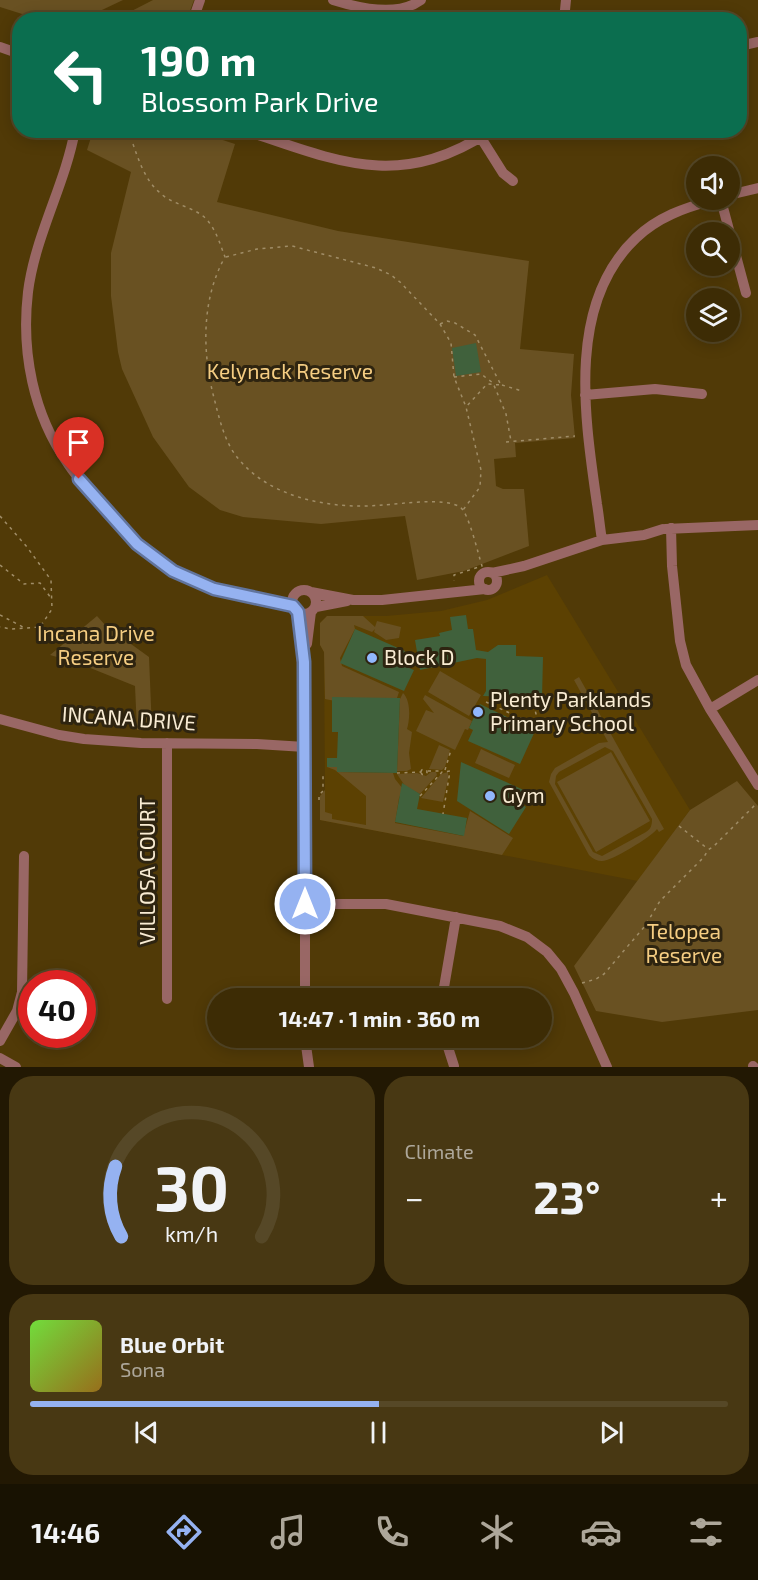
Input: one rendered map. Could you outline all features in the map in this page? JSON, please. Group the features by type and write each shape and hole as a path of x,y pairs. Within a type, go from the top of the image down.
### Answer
{"street":[{"path":"333,0 369,9 405,8 421,0"},
{"path":"74,138 37,253 27,309 27,356 35,393 45,423 69,465 137,544 161,563 193,580 220,590 295,605 305,614 313,609 353,600 412,598 455,586 480,577 485,572 492,573 524,566 608,539 644,535 666,529 756,526"},
{"path":"268,138 342,162 377,167 406,166 435,159 481,138 503,173 513,181"},
{"path":"740,192 758,188"},
{"path":"608,539 606,523 597,503 590,464 585,395 594,311 601,288 615,262 636,238 661,219 686,207"},
{"path":"724,210 746,293"},
{"path":"585,395 655,389 702,394"},
{"path":"666,529 683,654 695,685 758,785"},
{"path":"455,586 490,587 524,566"},
{"path":"490,587 497,580 492,573"},
{"path":"480,577 479,583 490,587"},
{"path":"305,988 304,662 295,605 303,590 353,600"},
{"path":"304,662 316,598 311,592"},
{"path":"710,709 758,680"},
{"name":"INCANA DRIVE","path":"0,719 72,738 167,743 305,743"},
{"name":"VILLOSA COURT","path":"167,743 167,999"},
{"path":"0,1041 17,1011 22,993 24,856"},
{"path":"305,904 378,903 509,929 527,937 547,952 568,980 607,1067"},
{"path":"444,988 456,917"},
{"path":"307,1048 309,1067"},
{"path":"448,1048 454,1066"},
{"path":"0,1058 16,1067"}],"path":[{"path":"131,138 153,186 162,195 207,220 225,257 207,307 207,350 211,384 223,431 238,458 262,480 274,487 310,500 366,506 434,502 453,505 463,510 483,566 454,575 455,586"},
{"path":"225,257 256,249 292,246 376,268 400,282 440,324 451,343 454,377 466,407 482,476 480,487 463,510"},
{"path":"440,324 447,321 455,323 476,335 501,385"},
{"path":"454,377 482,374 493,383 522,390"},
{"path":"466,407 482,387 493,383"},
{"path":"493,383 506,414 511,441"},
{"path":"506,442 575,436"},
{"path":"0,516 51,580 52,609 40,627 0,627"},
{"path":"0,565 24,584 40,583 51,599"},
{"path":"0,615 24,628"},
{"path":"532,698 536,714 535,726"},
{"path":"486,702 557,735"},
{"path":"420,796 443,771 451,750"},
{"path":"442,814 451,767"},
{"path":"397,773 421,772 424,768 428,771 450,771"},
{"path":"319,800 319,795 323,791 323,772"},
{"path":"582,983 604,974 645,926 660,901 757,803"},
{"path":"679,826 708,850"}],"shaded area":[{"name":"Plenty Parklands Primary School","path":"547,575 690,810 638,881 320,820 320,796 325,790 324,652 320,645 320,623 327,616 386,616 441,611 487,600"}],"green space":[{"path":"0,0 123,0 98,12 16,12 0,7"},
{"path":"153,0 194,0 190,12 130,12"},
{"name":"Kelynack Reserve","path":"91,138 217,138 235,144 217,202 338,231 529,261 520,349 574,354 571,395 575,438 515,443 516,457 494,459 496,486 503,489 524,489 529,546 464,571 417,580 405,516 321,524 243,517 220,510 189,487 153,437 122,369 118,352 111,296 111,253 131,172 87,150"},
{"name":"Incana Drive Reserve","path":"97,616 106,626 149,657 152,730 137,730 135,686 78,663 50,655"},
{"path":"327,616 363,616 375,627 377,621 401,627 399,638 386,640 374,632 375,629 372,632 354,625 355,629 340,658 342,666 399,692 396,713 325,699 324,652 320,645 320,623"},
{"path":"440,671 481,695 469,716 428,692"},
{"path":"579,677 664,829 659,832 657,829 631,848 602,861 595,860 589,855 549,782 555,768 599,743 608,742 574,680","holes":["605,747 613,751 652,819 652,823 646,832 602,856 593,852 555,784 559,772"]},
{"path":"403,693 409,705 407,729 412,732 409,753 411,769 397,771 400,699"},
{"path":"425,695 472,721 468,730 465,729 455,750 416,731 426,710 434,713 423,699"},
{"path":"439,745 450,750 445,767 442,770 429,769"},
{"path":"481,749 515,765 509,778 475,763"},
{"path":"611,752 650,821 596,852 557,782"},
{"path":"327,767 337,767 338,772 393,773 403,789 399,798 395,823 463,836 470,811 513,838 502,855 320,820 320,796 325,790 325,812 332,814 332,819 366,825 366,796 335,770"},
{"path":"431,772 436,772 437,775 420,794 405,786 397,774 417,773 426,776"},
{"path":"448,772 443,802 421,798 441,774"},
{"name":"Telopea Reserve","path":"737,781 758,806 758,1010 662,1022 596,1011 574,966 690,810"}],"building":[{"path":"476,343 481,372 456,376 452,348"},
{"path":"466,615 468,629 473,629 476,650 488,652 498,645 516,645 516,656 543,657 542,698 483,696 486,691 486,659 477,658 420,670 415,640 440,636 439,633 452,630 450,617"},
{"name":"Block D","path":"355,629 405,651 399,664 414,670 404,691 340,663"},
{"path":"332,697 400,698 397,773 337,772 337,767 327,767 327,758 337,758 338,732 332,732"},
{"path":"480,704 515,721 516,719 523,722 522,725 535,731 520,764 468,741 473,730 469,728"},
{"name":"Gym","path":"461,762 526,791 519,802 526,807 509,834 457,801"},
{"path":"402,783 420,794 417,809 467,818 464,836 395,822"}],"place":[{"name":"Block D","path":"372,658"},
{"name":"Plenty Parklands Primary School","path":"478,712"},
{"name":"Gym","path":"490,796"}],"route":[{"path":"79,479 137,544 161,563 214,589 293,606 298,612 304,662 305,904"}]}
